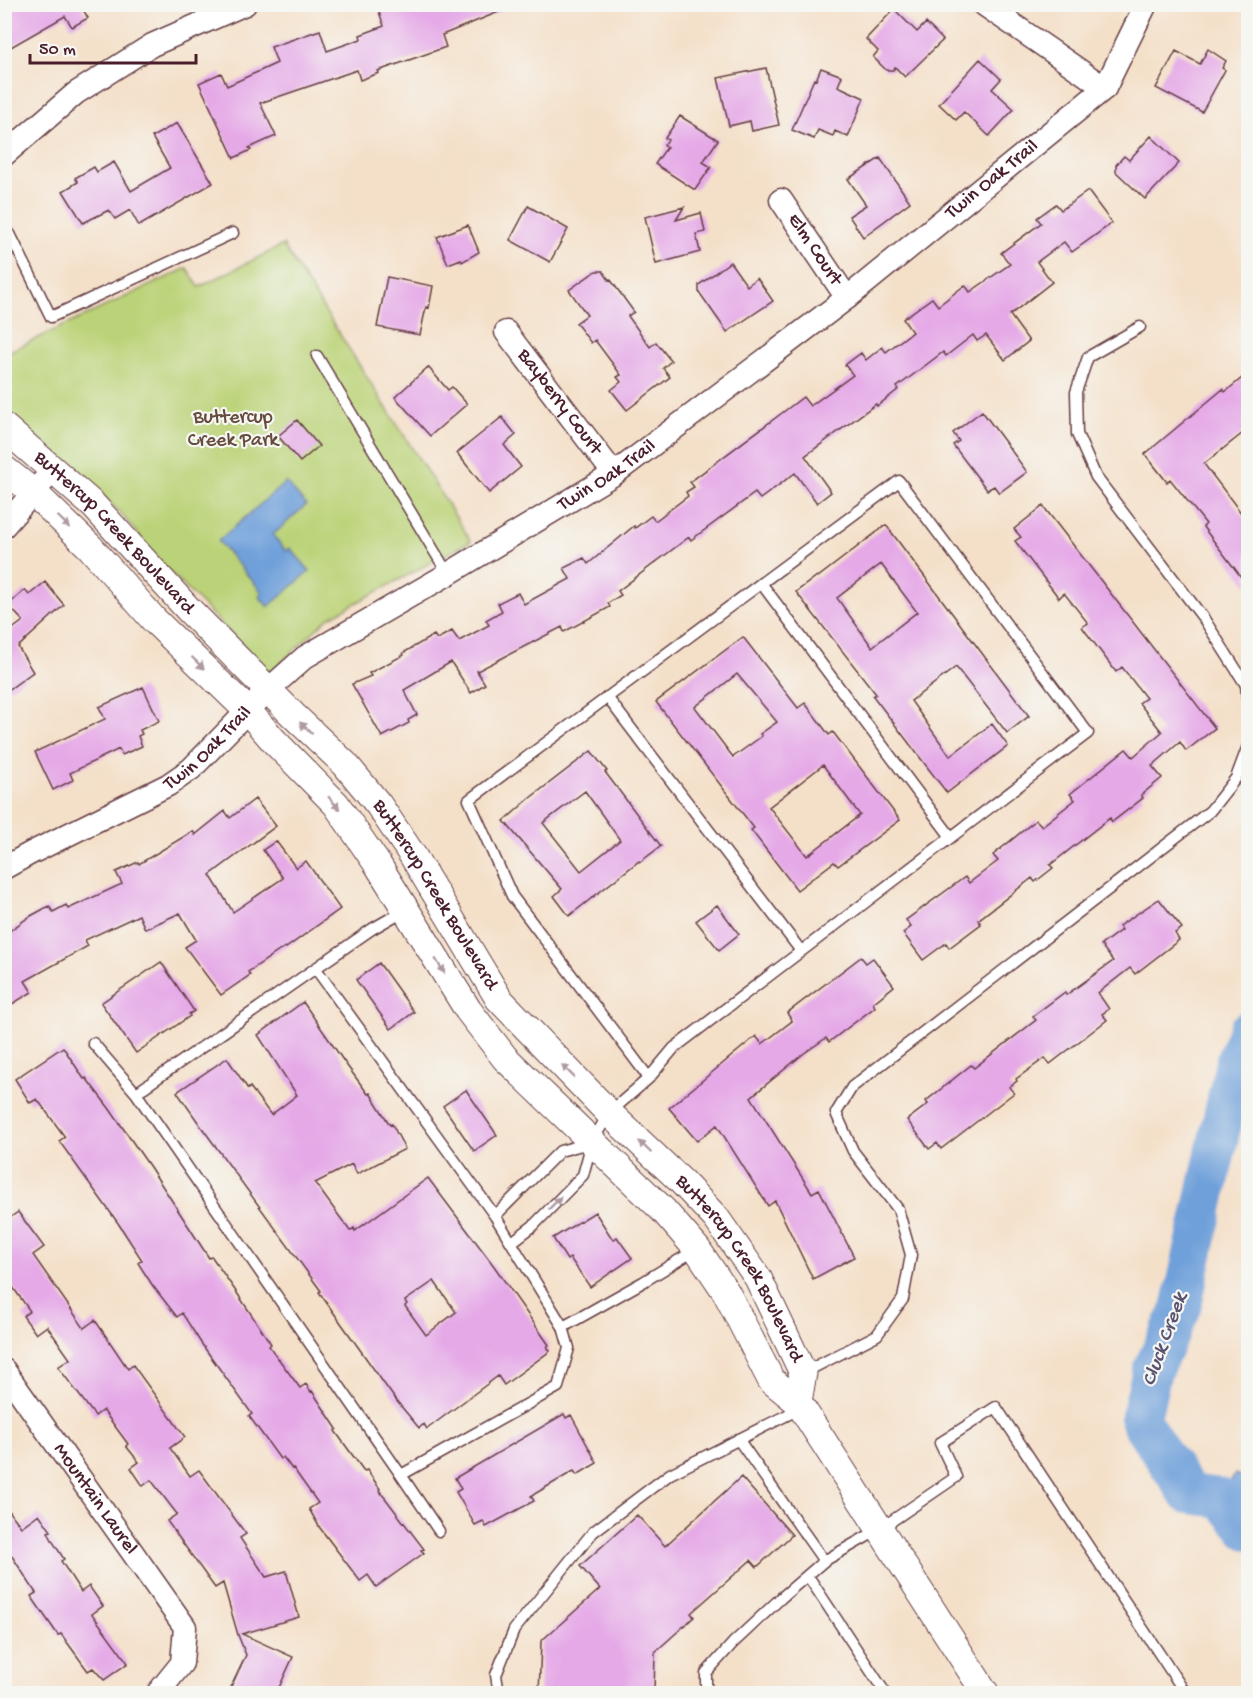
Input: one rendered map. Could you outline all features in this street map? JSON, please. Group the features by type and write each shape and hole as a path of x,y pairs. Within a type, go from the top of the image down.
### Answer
{"street":[{"path":"4,155 76,93 152,45 245,4"},
{"path":"983,4 1106,88"},
{"name":"Twin Oak Trail","path":"4,868 168,785 191,769 268,690 305,657 614,474 847,298 1106,88 1146,4"},
{"name":"Elm Court","path":"781,200 847,298"},
{"name":"Bayberry Court","path":"506,332 614,474"},
{"name":"Buttercup Creek Boulevard","path":"4,427 93,505 188,609 345,764 378,804 413,856 499,999 609,1113 681,1181 716,1218 758,1278 803,1373 800,1405"},
{"name":"Buttercup Creek Boulevard","path":"4,469 33,492 90,547 154,620 248,711 336,804 378,865 468,1010 505,1058 664,1211 697,1249 726,1292 771,1380 800,1405 986,1694"},
{"path":"4,526 54,469"},
{"name":"Mountain Laurel","path":"4,1370 185,1627 182,1663 157,1694"}],"lane":[{"path":"4,231 10,234 51,317 233,233"},
{"path":"1140,327 1088,357 1076,392 1077,434 1096,477 1204,619 1246,685 1248,705"},
{"path":"317,356 448,574"},
{"path":"512,1242 533,1226 584,1175 592,1142 609,1113 649,1078 674,1048 1088,733 899,481 469,800 512,896 649,1078"},
{"path":"761,583 951,837"},
{"path":"607,697 801,951"},
{"path":"803,1373 877,1335 903,1299 905,1288 910,1255 898,1209 853,1151 836,1113 852,1087 1210,812 1236,778 1248,746"},
{"path":"136,1093 372,929 405,910"},
{"path":"316,969 495,1216 563,1327 569,1348 558,1388 401,1475"},
{"path":"93,1043 136,1093 439,1531"},
{"path":"495,1216 560,1151 592,1142"},
{"path":"563,1327 644,1282 697,1249"},
{"path":"499,1694 496,1675 514,1630 593,1532 670,1474 800,1405"},
{"path":"706,1694 706,1673 733,1643 781,1598 824,1561 880,1529 956,1477 940,1443 996,1407 1186,1694"},
{"path":"738,1439 824,1561"},
{"path":"808,1576 886,1694"}],"green space":[{"name":"Buttercup Creek Park","path":"283,245 471,541 328,618 270,673 165,567 121,514 88,480 5,411 4,354 187,268 199,287"}],"water":[{"path":"286,482 306,505 273,535 286,551 290,548 310,571 268,607 259,596 262,592 218,541"},
{"path":"1235,1474 1248,1480 1248,1545 1221,1498"}],"building":[{"path":"4,4 84,4 81,6 88,18 72,27 65,16 4,51"},
{"path":"390,4 516,5 442,35 446,47 378,71 379,73 360,80 357,70 260,103 276,136 249,148 251,150 234,158 199,83 221,73 227,86 277,63 271,47 320,30 327,51 361,39 360,35 384,26 378,9"},
{"path":"894,9 917,32 926,23 943,40 905,77 895,67 893,70 886,70 873,57 878,51 866,39"},
{"path":"1208,49 1226,61 1222,68 1225,70 1202,112 1156,88 1176,51 1200,64"},
{"path":"980,59 1001,79 992,89 1014,109 989,136 964,112 956,120 939,104"},
{"path":"766,68 779,125 752,131 750,121 729,126 718,78"},
{"path":"821,68 842,76 838,86 864,98 848,137 835,131 833,136 818,130 814,139 792,130"},
{"path":"680,116 718,140 703,162 711,167 695,190 655,164 667,147 664,145 668,140 665,138"},
{"path":"177,123 213,183 139,226 130,210 115,219 109,210 83,223 63,191 78,182 75,178 94,167 97,172 114,162 131,191 170,168 152,137"},
{"path":"1151,136 1179,163 1145,199 1116,172 1116,165 1124,156 1129,160"},
{"path":"880,158 910,202 863,237 849,216 866,205 848,179"},
{"path":"1088,191 1112,223 1072,252 1064,242 1037,262 1052,282 1010,315 1029,341 1005,360 986,335 977,341 973,335 946,356 943,352 897,387 899,389 877,406 876,404 805,456 831,492 817,503 795,473 760,499 755,493 691,540 689,537 618,591 621,595 608,603 610,607 564,632 562,627 477,671 485,684 471,693 451,662 404,690 417,715 408,720 409,723 382,737 352,684 371,676 369,673 404,655 403,653 434,635 437,639 452,631 459,641 489,625 486,620 502,611 498,603 518,593 524,604 570,579 564,568 584,558 588,564 634,526 635,528 651,516 655,521 688,496 686,492 694,487 690,482 803,397 810,406 853,375 845,365 861,353 866,360 882,347 886,352 912,332 903,319 932,298 938,306 965,285 970,292 1010,264 1001,253 1041,223 1037,218 1056,204 1061,210"},
{"path":"528,206 568,229 550,262 510,240"},
{"path":"684,207 676,220 701,213 705,232 696,234 700,252 656,264 645,217"},
{"path":"468,225 479,252 462,262 461,259 448,264 437,237"},
{"path":"730,262 747,286 757,278 773,301 727,332 699,292 699,285"},
{"path":"596,271 603,271 634,312 628,316 650,347 656,342 671,361 663,368 670,377 627,410 611,390 621,382 617,377 621,375 595,340 591,343 576,323 587,315 569,290"},
{"path":"387,277 433,286 420,335 377,327"},
{"path":"428,367 448,390 452,387 467,404 430,436 395,397"},
{"path":"1248,373 1248,429 1204,464 1248,522 1248,586 1203,527 1206,524 1170,479 1167,482 1145,454 1223,389 1225,392"},
{"path":"982,411 1027,472 999,493 994,486 987,490 953,445 959,441 953,433"},
{"path":"502,417 516,435 504,445 521,467 489,493 457,453"},
{"path":"297,420 319,446 300,462 278,436"},
{"path":"1043,506 1215,728 1186,751 1180,742 1152,766 1162,778 1141,795 1143,798 1112,822 1110,818 1050,865 1053,868 1035,882 1032,878 978,920 981,924 949,948 946,943 923,960 903,933 911,927 906,920 965,877 969,883 998,861 993,855 1036,820 1042,826 1075,800 1070,794 1126,749 1133,757 1162,732 1139,703 1146,698 1122,667 1116,672 1082,627 1088,623 1064,593 1059,598 1015,541 1021,537 1014,529"},
{"path":"886,525 1029,716 1007,733 956,667 911,701 950,756 992,724 1008,746 947,793 873,696 876,694 796,592","holes":["881,564 917,612 872,647 837,598"]},
{"path":"45,582 64,605 18,647 33,672 4,693 4,629 7,633 23,621 8,605 25,590 29,595"},
{"path":"743,637 798,708 805,703 829,735 833,732 900,820 838,866 834,862 797,890 751,830 754,828 656,702","holes":["737,674 777,722 733,757 695,707","823,765 860,815 807,856 769,807"]},
{"path":"143,687 159,721 140,730 142,734 138,736 142,746 122,755 119,749 70,773 73,780 53,790 35,752 105,719 99,707"},
{"path":"591,751 661,846 569,916 554,896 562,889 504,821","holes":["585,791 620,840 581,871 543,823"]},
{"path":"255,799 276,826 210,875 233,912 283,878 263,850 276,841 296,868 306,861 340,909 248,972 250,975 221,995 185,947 196,940 180,913 145,929 139,915 85,940 88,946 25,981 32,992 4,1009 4,935 49,906 53,912 66,905 68,909 122,884 116,872 138,862 139,864 193,831 195,835 225,811 230,818"},
{"path":"1159,899 1182,928 1175,933 1179,940 1135,974 1130,968 1098,993 1109,1009 1102,1014 1107,1020 1050,1064 1045,1058 1016,1079 1017,1081 1009,1087 1014,1093 941,1149 937,1143 929,1149 907,1120 928,1104 926,1101 971,1065 974,1068 1036,1020 1033,1016 1113,961 1101,945 1121,930 1119,926"},
{"path":"717,905 739,934 719,950 696,921"},
{"path":"861,957 866,963 873,958 894,986 873,1003 875,1007 829,1042 826,1038 803,1054 751,1097 812,1193 819,1189 854,1257 813,1279 775,1201 768,1206 717,1125 697,1141 669,1108 756,1036 762,1044 792,1021 787,1013"},
{"path":"161,962 194,1011 136,1053 101,1003"},
{"path":"379,963 414,1012 391,1029 356,980"},
{"path":"303,1002 345,1063 368,1094 370,1093 390,1125 392,1124 405,1149 357,1174 352,1164 315,1183 350,1231 354,1228 355,1231 428,1178 494,1266 549,1345 547,1347 550,1351 504,1385 498,1376 427,1429 424,1424 419,1428 395,1399 319,1292 321,1291 177,1092 227,1058 248,1089 250,1087 271,1115 297,1095 258,1035","holes":["434,1281 456,1312 426,1335 405,1306 407,1304 405,1301"]},
{"path":"63,1047 150,1167 209,1258 212,1257 239,1296 271,1344 269,1346 300,1388 306,1384 312,1391 337,1429 335,1431 364,1471 367,1470 379,1490 424,1549 421,1550 424,1553 376,1587 368,1575 360,1581 320,1528 309,1509 318,1503 293,1468 283,1457 280,1459 249,1416 252,1414 182,1313 177,1317 153,1286 138,1263 142,1260 59,1141 65,1137 37,1099 30,1103 15,1079"},
{"path":"466,1090 497,1135 474,1151 443,1106"},
{"path":"18,1212 44,1247 33,1255 84,1328 95,1320 128,1369 133,1365 185,1437 170,1448 190,1476 199,1470 246,1534 240,1538 266,1577 286,1571 299,1617 242,1634 293,1657 276,1694 245,1694 231,1687 246,1655 223,1583 215,1588 167,1521 177,1514 151,1480 143,1486 131,1468 139,1462 103,1410 95,1416 58,1367 70,1359 47,1326 36,1334 23,1316 30,1311 4,1275 4,1222"},
{"path":"595,1212 613,1240 617,1237 632,1258 590,1287 570,1258 567,1260 553,1238"},
{"path":"564,1414 566,1418 571,1415 597,1463 577,1475 574,1471 572,1472 531,1496 534,1501 486,1527 483,1521 475,1525 456,1492 461,1489 455,1478"},
{"path":"741,1477 792,1535 757,1567 751,1560 691,1613 694,1617 655,1652 654,1694 539,1694 541,1641 600,1589 580,1566 637,1515 665,1546"},
{"path":"4,1504 21,1527 39,1514 51,1531 48,1532 64,1559 61,1561 81,1592 89,1586 103,1606 92,1614 128,1663 104,1680 93,1668 88,1671 61,1634 58,1635 31,1596 36,1593 4,1544"}],"waterway":[{"name":"Cluck Creek","path":"1248,1031 1235,1063 1181,1309 1152,1371 1140,1421 1189,1494 1221,1498 1248,1530"}]}
